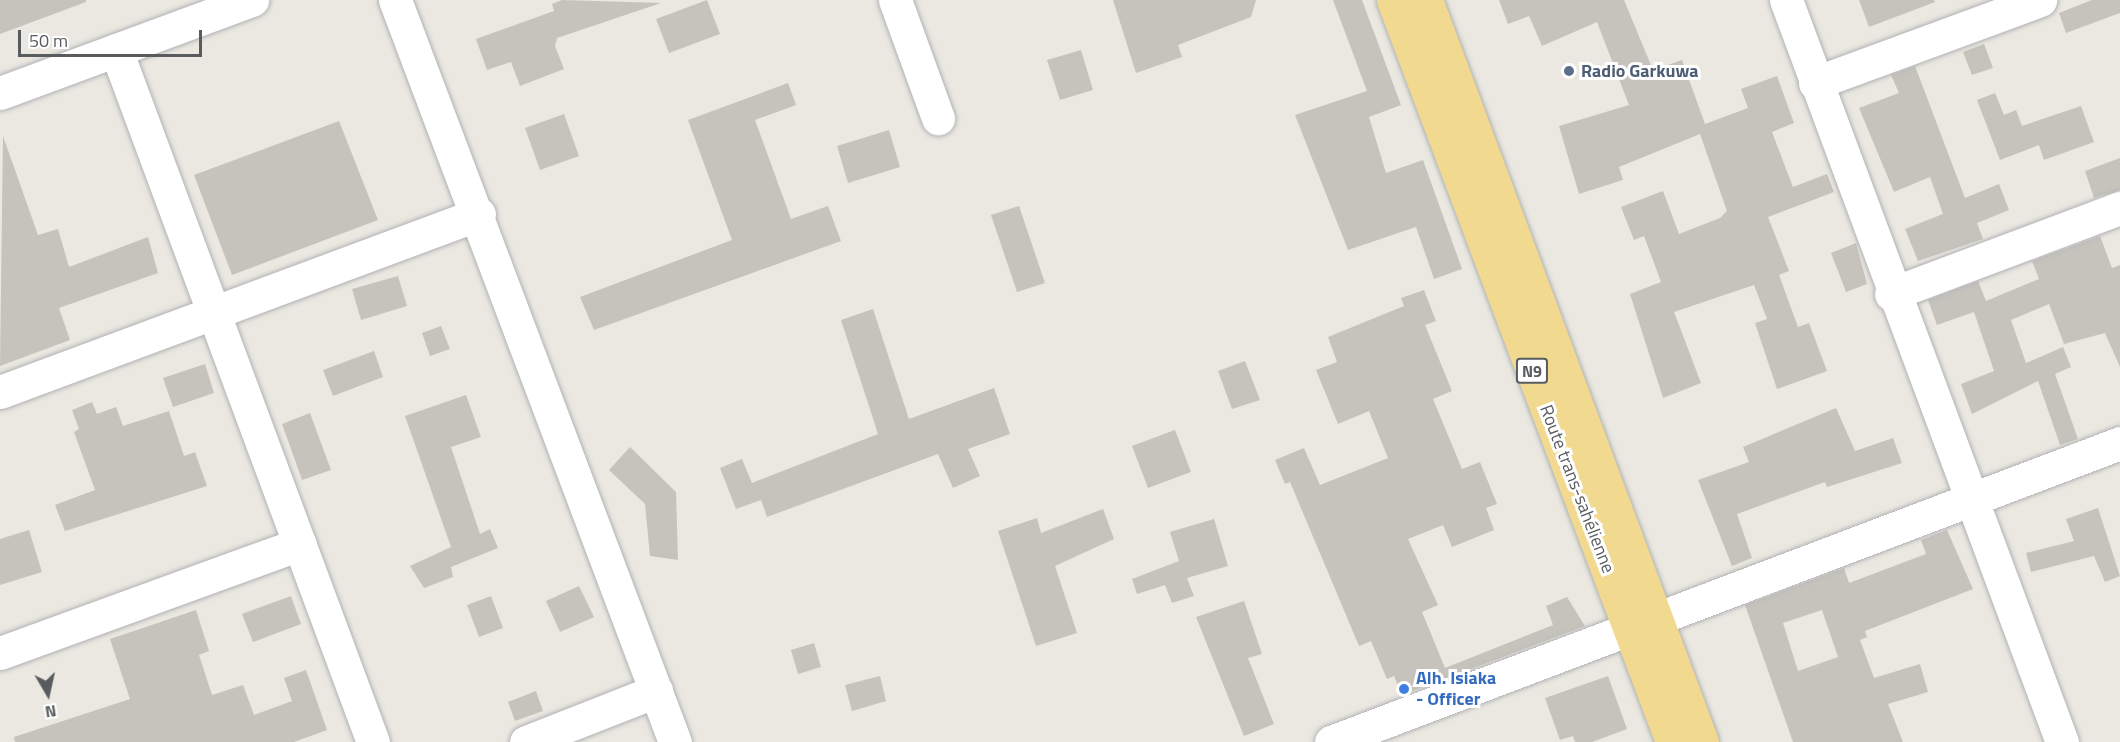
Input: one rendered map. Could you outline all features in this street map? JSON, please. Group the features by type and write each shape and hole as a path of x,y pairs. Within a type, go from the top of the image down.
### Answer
{"highway":[{"name":"Route trans-sahélienne","path":"1393,0 1643,623 1702,742"},
{"name":"Route trans-sahélienne","path":"1426,0 1643,623 1672,742"}],"street":[{"path":"0,93 252,0"},
{"path":"395,0 479,214 675,742"},
{"path":"895,0 938,118"},
{"path":"1786,0 1892,294 2062,742"},
{"path":"1815,83 2040,0"},
{"path":"116,50 373,742"},
{"path":"1892,294 2120,208"},
{"path":"0,392 479,214"},
{"path":"1331,742 2120,443"},
{"path":"0,653 300,544"},
{"path":"526,742 656,691"}],"building":[{"path":"0,0 86,0 86,2 0,34"},
{"path":"562,0 661,3 557,38 555,46 564,69 520,86 511,62 487,70 476,39 554,11 552,4"},
{"path":"707,0 720,34 669,53 656,19"},
{"path":"1113,0 1256,0 1251,17 1178,45 1182,57 1136,73"},
{"path":"1333,0 1362,0 1401,105 1369,117 1386,173 1423,160 1462,269 1434,279 1416,227 1348,250 1295,115 1367,91"},
{"path":"1499,0 1624,0 1653,70 1682,60 1705,124 1748,108 1741,89 1777,76 1794,123 1772,132 1793,187 1827,174 1834,192 1768,217 1789,271 1779,275 1798,327 1809,323 1827,371 1777,389 1755,323 1767,319 1754,285 1674,312 1701,383 1663,398 1630,294 1661,282 1644,236 1634,240 1621,207 1663,191 1679,234 1720,218 1727,211 1700,134 1619,167 1623,180 1579,194 1559,126 1629,105 1597,22 1542,46 1529,16 1508,24"},
{"path":"1859,0 1934,0 1935,2 1869,27"},
{"path":"2092,0 2120,0 2120,13 2066,33 2059,13"},
{"path":"1984,44 1993,68 1972,75 1963,52"},
{"path":"1081,50 1093,90 1060,100 1047,60"},
{"path":"1915,66 1965,198 1999,184 2009,210 1977,223 1983,239 1918,261 1905,229 1943,214 1930,177 1894,192 1859,108 1899,93 1891,75"},
{"path":"788,83 796,105 755,120 791,219 828,206 841,241 594,330 580,297 732,240 688,120"},
{"path":"1995,93 2004,115 2016,110 2022,126 2081,106 2094,142 2044,160 2039,145 2000,160 1977,100"},
{"path":"564,114 579,156 540,170 525,128"},
{"path":"339,121 378,220 232,275 194,175"},
{"path":"889,130 900,167 848,183 837,146"},
{"path":"3,136 38,235 58,229 69,267 148,237 158,273 59,308 70,340 0,366"},
{"path":"2120,158 2120,190 2094,198 2085,171"},
{"path":"1019,206 1045,283 1017,292 991,215"},
{"path":"2100,236 2112,268 2120,265 2120,367 2105,333 2064,344 2049,304 2011,320 2026,363 2063,347 2071,367 2055,374 2078,439 2060,445 2038,381 1972,414 1961,384 1994,371 1974,312 1937,325 1928,300 1978,281 1986,301 2039,279 2032,261"},
{"path":"1856,243 1867,284 1846,292 1831,253"},
{"path":"398,276 407,306 361,320 352,289"},
{"path":"1424,290 1436,321 1425,325 1452,391 1433,399 1462,469 1480,462 1497,504 1486,508 1494,530 1452,547 1443,525 1408,539 1438,605 1422,612 1445,668 1553,625 1546,606 1567,597 1585,626 1402,695 1394,676 1387,679 1371,641 1359,646 1290,482 1285,484 1275,460 1304,448 1320,485 1388,458 1369,411 1338,424 1316,370 1337,362 1328,337 1404,306 1401,298"},
{"path":"873,309 909,419 994,388 1010,434 968,449 980,476 953,488 938,454 767,517 761,500 736,509 720,468 742,459 752,483 878,434 841,320"},
{"path":"441,326 450,349 430,356 422,333"},
{"path":"374,351 383,377 333,396 323,370"},
{"path":"1245,361 1260,400 1232,409 1218,371"},
{"path":"205,364 214,393 173,407 163,378"},
{"path":"466,395 481,437 451,447 480,534 490,529 498,548 451,567 453,577 424,588 410,566 451,547 405,416"},
{"path":"92,402 97,414 116,407 123,426 169,411 184,456 195,452 207,486 65,531 55,505 95,490 74,432 79,429 72,410"},
{"path":"1836,408 1855,451 1893,438 1902,463 1827,487 1825,482 1737,514 1752,558 1732,566 1698,480 1749,462 1743,447"},
{"path":"310,413 331,470 302,480 282,424"},
{"path":"1175,430 1191,472 1148,488 1132,446"},
{"path":"630,447 676,492 678,560 650,556 645,504 609,470"},
{"path":"2098,508 2120,576 2105,582 2094,556 2031,572 2026,553 2074,541 2066,519"},
{"path":"1103,509 1114,539 1055,566 1077,633 1036,646 998,531 1037,518 1041,533"},
{"path":"1214,519 1228,566 1187,578 1194,596 1172,603 1165,585 1137,594 1132,579 1179,561 1170,532"},
{"path":"29,530 42,572 0,585 0,539"},
{"path":"1947,530 1973,589 1865,631 1867,637 1860,640 1874,678 1920,664 1928,692 1888,704 1903,742 1793,742 1745,605 1844,568 1849,583 1926,554 1921,540","holes":["1822,610 1838,657 1798,671 1783,623"]},
{"path":"579,586 594,617 560,632 546,601"},
{"path":"291,596 301,624 253,642 242,614"},
{"path":"491,596 503,628 479,637 467,605"},
{"path":"1244,601 1262,654 1248,658 1274,724 1244,736 1196,617"},
{"path":"196,610 209,651 199,655 212,695 243,685 254,715 292,701 284,678 306,670 327,730 294,742 15,742 14,737 130,699 110,639"},
{"path":"814,643 821,667 798,674 791,650"},
{"path":"880,676 886,701 852,711 845,685"},
{"path":"1608,676 1627,729 1592,742 1575,742 1573,736 1560,740 1545,698"},
{"path":"536,691 543,711 515,721 508,702"}],"place":[{"name":"Radio Garkuwa","path":"1569,71"},
{"name":"Alh. Isiaka - Officer","path":"1404,689"}]}
